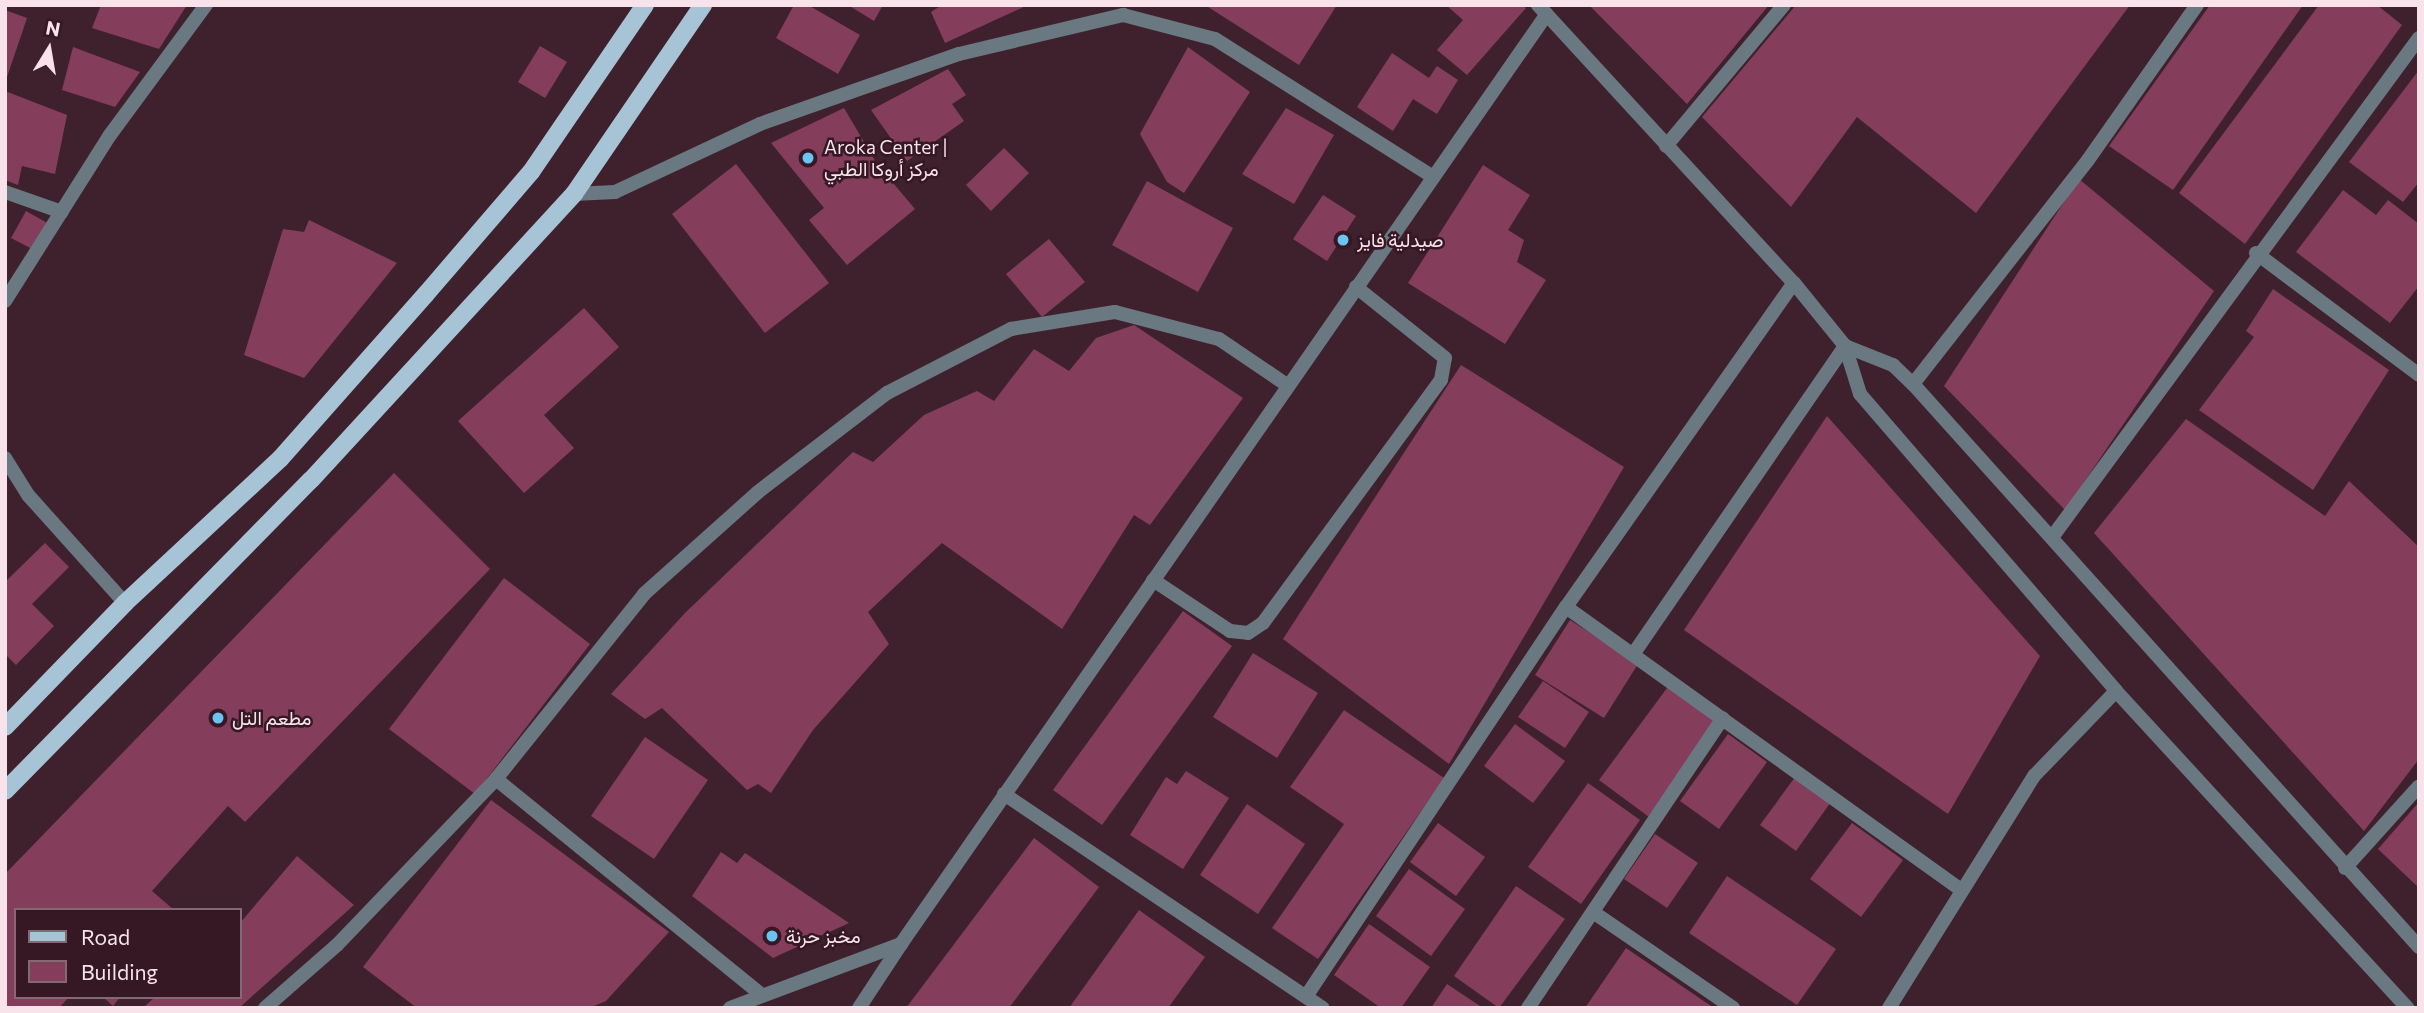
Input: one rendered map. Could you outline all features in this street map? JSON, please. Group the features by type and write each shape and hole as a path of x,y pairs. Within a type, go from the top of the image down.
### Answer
{"main road":[{"path":"5,727 125,603 280,458 426,294 531,172 645,5"},
{"path":"5,791 311,480 574,194 703,5"}],"street":[{"path":"5,301 62,212 206,5"},
{"path":"1666,146 1784,5"},
{"path":"1913,384 2088,160 2197,5"},
{"path":"574,194 615,191 760,124 959,54 1126,10 1215,38 1432,176"},
{"path":"859,1008 1356,287 1543,10 1794,283 1845,346 1860,394 2116,691 2408,1008"},
{"path":"2053,536 2256,253 2419,38"},
{"path":"5,192 62,212"},
{"path":"2256,253 2419,375"},
{"path":"1307,995 1566,607 1794,283"},
{"path":"1153,580 1230,631 1248,633 1263,623 1441,380 1445,358 1356,287"},
{"path":"265,1008 337,946 496,779 643,594 758,492 887,393 1011,329 1115,312 1219,339 1287,386"},
{"path":"1845,346 1893,365 1913,384 2053,536 2419,947"},
{"path":"1634,653 1845,346"},
{"path":"5,458 28,495 125,603"},
{"path":"1566,607 1634,653 1961,890"},
{"path":"1889,1008 2034,776 2116,691"},
{"path":"1528,1008 1723,718"},
{"path":"496,779 762,995"},
{"path":"2346,868 2419,786"},
{"path":"1004,794 1323,1008"},
{"path":"1593,912 1733,1008"},
{"path":"730,1008 901,944"}],"building":[{"path":"101,5 187,5 159,49 92,28"},
{"path":"794,5 808,5 860,35 838,74 776,38"},
{"path":"848,5 883,5 874,21"},
{"path":"942,5 1028,5 945,43 931,12"},
{"path":"1205,5 1337,5 1299,65"},
{"path":"1446,5 1522,5 1526,8 1467,75 1437,50 1463,20"},
{"path":"1589,5 1769,5 1687,104"},
{"path":"1796,5 2130,5 1976,213 1857,117 1791,207 1702,117"},
{"path":"2210,5 2303,5 2173,190 2109,146"},
{"path":"2319,5 2377,5 2402,25 2245,244 2179,193"},
{"path":"5,10 27,18 6,80 5,80"},
{"path":"540,46 567,62 545,98 518,82"},
{"path":"73,47 140,72 115,107 62,90"},
{"path":"1188,47 1250,92 1184,193 1167,182 1140,134"},
{"path":"1392,53 1429,78 1437,66 1458,80 1437,114 1413,99 1393,131 1357,107"},
{"path":"948,69 966,95 952,104 964,121 907,161 871,110"},
{"path":"2419,70 2419,182 2403,202 2349,162"},
{"path":"5,91 67,115 55,174 22,166 18,185 5,180"},
{"path":"844,108 877,164 915,209 847,265 809,220 824,208 771,143"},
{"path":"1286,108 1334,135 1294,204 1242,174"},
{"path":"1004,148 1029,173 991,211 966,185"},
{"path":"736,164 829,283 765,333 672,214"},
{"path":"1483,165 1530,195 1508,230 1524,240 1517,262 1546,280 1505,344 1408,283"},
{"path":"2079,179 2214,291 2065,510 1944,386"},
{"path":"1147,181 1233,228 1198,292 1112,245"},
{"path":"2343,190 2376,215 2388,200 2419,224 2419,286 2390,323 2296,252"},
{"path":"1323,195 1356,216 1327,261 1293,239"},
{"path":"26,211 49,224 34,250 11,238"},
{"path":"309,220 397,263 304,378 244,355 283,229 304,232"},
{"path":"1049,239 1085,282 1042,317 1006,274"},
{"path":"2273,289 2389,370 2313,490 2199,410 2254,337 2246,331"},
{"path":"584,308 619,347 544,415 574,448 524,493 458,421"},
{"path":"1134,325 1243,398 1150,525 1134,515 1062,629 942,543 868,612 889,644 813,730 771,793 758,784 747,790 662,708 645,719 611,694 685,613 853,452 873,462 924,415 977,391 994,401 1034,349 1069,371 1096,338"},
{"path":"1461,365 1624,467 1449,764 1283,639"},
{"path":"1827,416 2040,656 1948,814 1684,630"},
{"path":"2186,419 2325,516 2349,481 2419,547 2419,759 2364,831 2094,533"},
{"path":"394,473 490,569 245,822 228,806 152,891 172,908 14,908 14,999 67,999 59,1008 5,1008 5,874"},
{"path":"45,543 69,567 32,604 54,626 16,665 5,654 5,582"},
{"path":"504,578 590,644 475,794 389,729"},
{"path":"1183,611 1232,646 1102,825 1053,790"},
{"path":"1570,620 1638,664 1604,718 1535,675"},
{"path":"1253,653 1318,693 1277,758 1213,717"},
{"path":"1543,681 1589,712 1565,748 1518,717"},
{"path":"1670,684 1720,720 1649,817 1599,780"},
{"path":"1344,710 1444,778 1318,959 1272,928 1344,824 1290,787"},
{"path":"1515,724 1565,761 1533,803 1484,766"},
{"path":"1728,734 1767,762 1719,829 1680,801"},
{"path":"645,737 708,780 654,859 591,816"},
{"path":"1186,771 1229,798 1183,869 1130,835 1166,777 1177,784"},
{"path":"1798,773 1833,799 1796,851 1760,825"},
{"path":"1588,783 1640,820 1581,904 1528,867"},
{"path":"491,800 669,932 606,1001 589,1008 417,1008 363,967"},
{"path":"2419,802 2419,888 2378,849"},
{"path":"1247,804 1305,844 1258,914 1200,875"},
{"path":"1438,823 1485,857 1456,896 1410,862"},
{"path":"1852,823 1903,860 1861,917 1810,879"},
{"path":"1655,834 1698,863 1667,908 1624,879"},
{"path":"1034,838 1099,887 1009,1008 906,1008"},
{"path":"721,852 737,863 745,853 849,923 773,958 692,896"},
{"path":"297,856 354,905 239,1008 143,1008 153,999 242,999 242,921"},
{"path":"1409,869 1465,909 1431,956 1376,916"},
{"path":"1727,876 1836,949 1797,1005 1689,933"},
{"path":"1516,886 1565,919 1499,1008 1454,976"},
{"path":"1139,910 1205,957 1168,1008 1069,1008"},
{"path":"1369,924 1430,967 1401,1008 1381,1008 1334,975"},
{"path":"1626,948 1714,1008 1585,1008"},
{"path":"1447,984 1483,1008 1431,1008"},
{"path":"105,999 118,999 113,1006"}],"place":[{"name":"Aroka Center | مركز أروكا الطبي","path":"808,158"},
{"name":"صيدلية فايز","path":"1343,240"},
{"name":"مطعم التل","path":"218,718"},
{"name":"مخبز حرنة","path":"772,936"}]}
